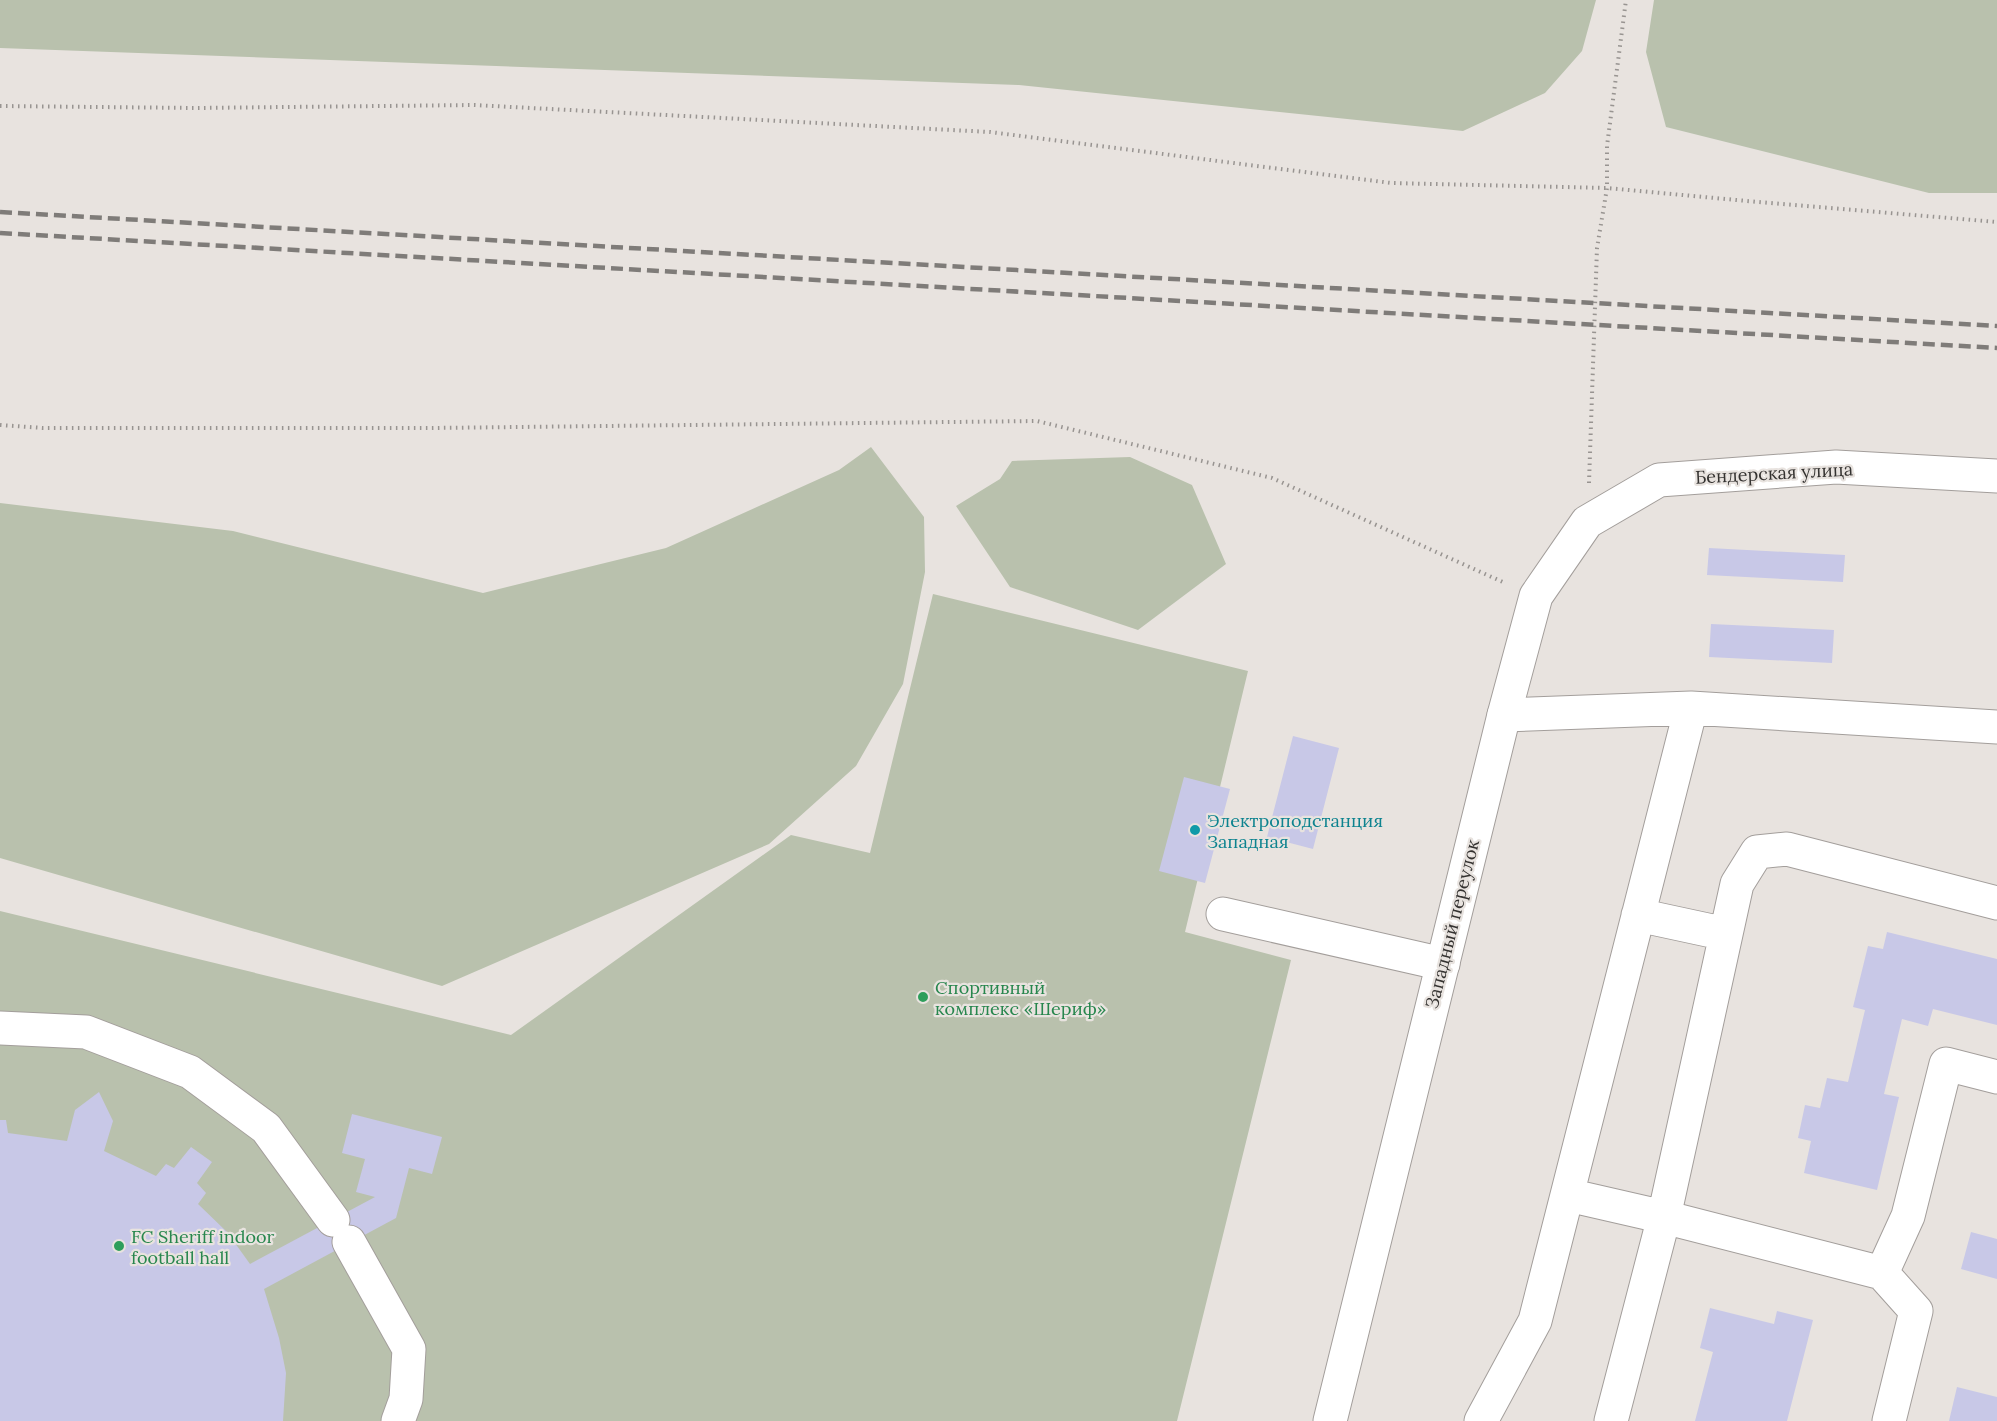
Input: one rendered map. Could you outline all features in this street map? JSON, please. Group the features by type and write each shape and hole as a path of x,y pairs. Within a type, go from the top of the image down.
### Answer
{"street":[{"name":"Бендерская улица","path":"1659,480 1836,467 1997,476"},
{"name":"Западный переулок","path":"1330,1421 1504,715 1536,596 1587,522 1659,480"},
{"path":"1481,1421 1535,1320 1691,708"},
{"path":"1504,715 1691,708 1997,727"},
{"path":"1611,1421 1664,1217 1737,884 1756,852 1787,849 1997,903"},
{"path":"1223,914 1443,964"},
{"path":"1638,915 1726,934"},
{"path":"0,1028 86,1032 190,1072 266,1128 341,1231 409,1348 406,1399 398,1421"},
{"path":"1882,1273 1908,1216 1946,1064 1997,1077"},
{"path":"1568,1195 1882,1273 1916,1311 1889,1421"}],"path":[{"path":"1587,522 1597,248 1607,188 1607,147 1626,0"},
{"path":"0,106 194,108 474,105 990,132 1391,183 1607,188 1997,222"},
{"path":"0,425 43,428 432,428 1037,421 1272,478 1536,596"}],"green space":[{"path":"0,0 1596,0 1582,51 1545,93 1463,131 1019,85 0,48"},
{"path":"1654,0 1997,0 1997,193 1929,193 1666,127 1646,52"},
{"path":"871,447 924,517 925,572 903,684 856,766 769,844 442,986 0,858 0,503 233,531 483,593 666,548 839,470"},
{"path":"1130,457 1192,485 1226,564 1138,630 1010,587 956,506 1000,479 1012,461"},
{"name":"Спортивный комплекс «Шериф»","path":"933,594 1248,671 1185,932 1291,960 1177,1421 0,1421 0,911 511,1035 791,835 870,853"}],"building":[{"path":"1709,548 1845,555 1843,582 1707,575"},
{"path":"1711,624 1834,630 1832,663 1709,657"},
{"path":"1293,736 1339,748 1313,849 1267,837"},
{"name":"Электроподстанция Западная","path":"1184,777 1230,789 1205,883 1159,871"},
{"path":"1887,932 1997,959 1997,1025 1933,1009 1928,1026 1902,1019 1884,1094 1899,1097 1877,1190 1804,1173 1811,1141 1798,1138 1805,1105 1820,1108 1827,1078 1848,1082 1865,1010 1853,1007 1868,946 1883,949"},
{"name":"FC Sheriff indoor football hall","path":"99,1092 113,1121 104,1151 156,1176 166,1164 174,1168 191,1147 212,1162 197,1183 206,1193 198,1204 227,1232 250,1264 375,1197 356,1192 365,1159 342,1153 352,1114 442,1137 432,1174 409,1168 396,1218 264,1289 279,1338 286,1373 283,1421 0,1421 0,1120 6,1120 8,1133 67,1141 75,1110"},
{"path":"1971,1232 1997,1239 1997,1279 1961,1269"},
{"path":"1710,1308 1774,1324 1777,1311 1813,1320 1787,1421 1695,1421 1713,1352 1700,1348"},
{"path":"1957,1387 1997,1397 1997,1421 1949,1421"}],"railway":[{"path":"0,212 1997,326"},
{"path":"0,233 1997,348"}],"place":[{"name":"Электроподстанция Западная","path":"1195,830"},
{"name":"Спортивный комплекс «Шериф»","path":"923,997"},
{"name":"FC Sheriff indoor football hall","path":"119,1246"}]}
